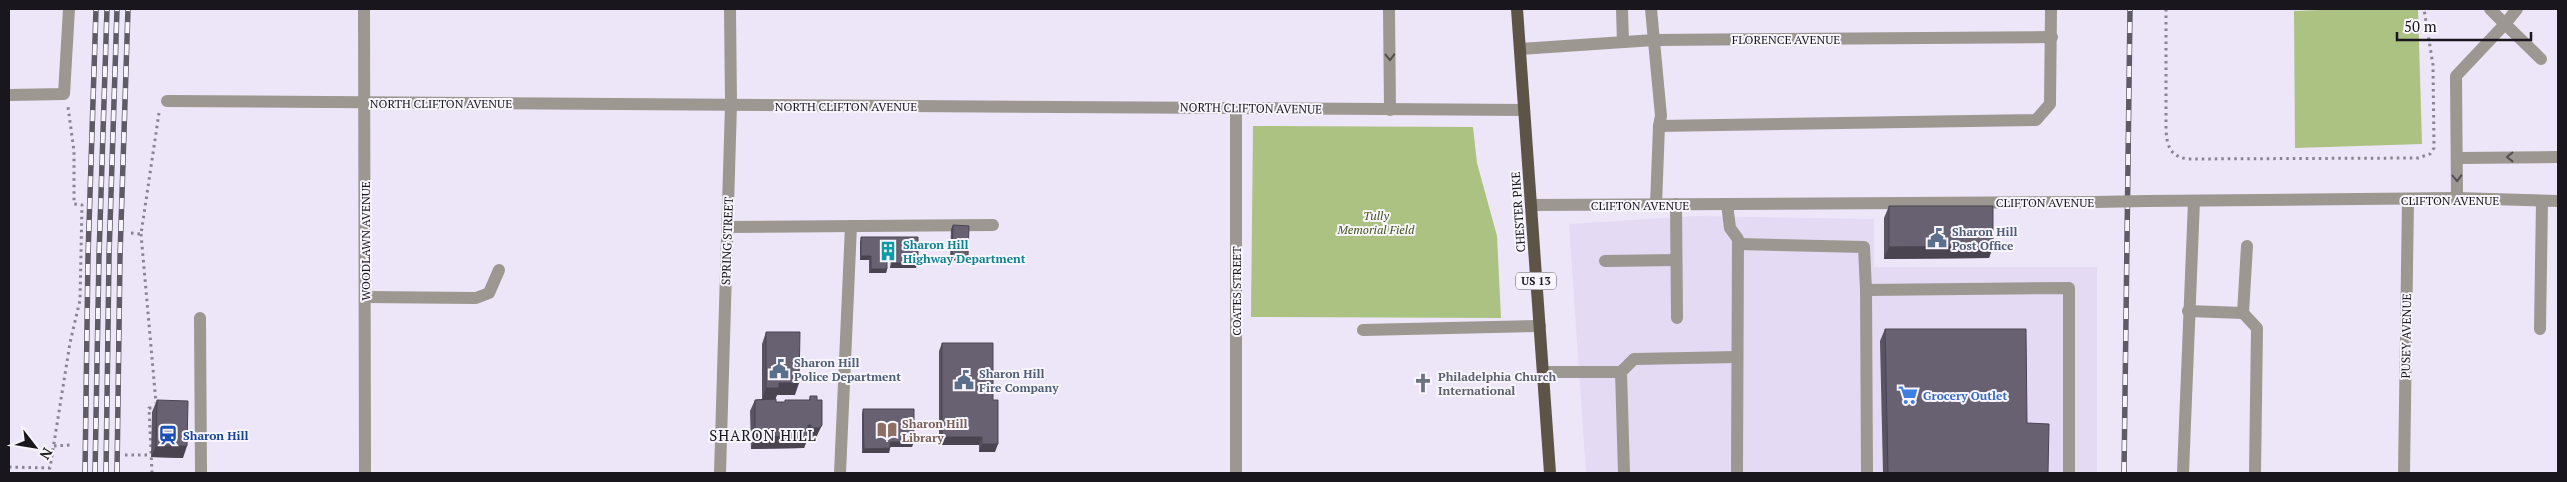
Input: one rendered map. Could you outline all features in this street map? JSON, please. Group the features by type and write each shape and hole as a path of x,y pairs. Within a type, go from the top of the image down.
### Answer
{"main road":[{"name":"CHESTER PIKE","path":"1517,9 1550,473"}],"street":[{"path":"9,95 64,94 69,9"},
{"name":"WOODLAWN AVENUE","path":"364,9 365,473"},
{"name":"SPRING STREET","path":"720,473 731,105 730,9"},
{"path":"1389,9 1390,110"},
{"path":"1622,9 1623,42"},
{"path":"1652,9 1661,116 1658,126 1656,205"},
{"path":"1658,126 2036,120 2050,104 2051,9"},
{"path":"2490,9 2541,59"},
{"path":"2457,198 2456,76 2517,9"},
{"name":"FLORENCE AVENUE","path":"1520,49 1654,40 2052,37"},
{"name":"NORTH CLIFTON AVENUE","path":"167,101 1524,110"},
{"name":"COATES STREET","path":"1236,108 1236,473"},
{"path":"2457,158 2558,157"},
{"name":"CLIFTON AVENUE","path":"1531,205 2146,202 2457,198 2558,201"},
{"name":"PUSEY AVENUE","path":"2404,473 2408,200"},
{"path":"2183,473 2188,311 2194,201"},
{"path":"2540,328 2542,201"},
{"path":"1676,204 1677,318"},
{"path":"1727,204 1730,228 1738,239 1737,473"},
{"path":"728,227 993,225"},
{"path":"840,473 851,226"},
{"path":"1738,244 1864,247 1867,473"},
{"path":"2243,314 2247,246"},
{"path":"1606,261 1676,260"},
{"path":"365,297 476,298 489,292 499,270"},
{"path":"1866,290 2069,288 2069,473"},
{"path":"2188,311 2243,314 2257,328 2255,473"},
{"path":"200,318 201,473"},
{"path":"1363,330 1540,326"},
{"path":"1543,372 1621,372 1634,359 1738,357"},
{"path":"1621,372 1624,473"}],"path":[{"path":"2166,9 2166,130 2167,145 2172,153 2187,159 2310,159 2418,158 2430,154 2434,148 2433,65 2424,9"},
{"path":"9,467 50,468 70,343 80,300 82,205 74,204 74,151 69,110 64,94"},
{"path":"152,473 149,408 162,408 156,403 141,234 159,112 168,112 167,101"},
{"path":"131,233 141,234"},
{"path":"54,446 71,445"},
{"path":"124,455 150,455"}],"shaded area":[{"path":"1696,216 1874,219 1874,267 2097,267 2097,473 1586,473 1569,224"}],"green space":[{"path":"2418,9 2422,144 2295,148 2294,11"},
{"name":"Tully Memorial Field","path":"1253,126 1473,127 1477,163 1497,236 1501,318 1251,317"}],"building":[{"name":"Sharon Hill Post Office","path":"1889,206 1993,206 1993,246 1889,247"},
{"path":"953,225 969,226 968,256 952,256"},
{"name":"Sharon Hill Highway Department","path":"861,237 918,237 918,263 892,263 892,256 887,256 887,269 871,269 871,256 861,256"},
{"path":"1885,329 2026,329 2027,423 2049,424 2048,473 1888,473"},
{"name":"Sharon Hill Police Department","path":"766,332 800,332 799,383 779,383 779,388 766,388"},
{"name":"Sharon Hill Fire Company","path":"942,343 993,343 993,400 998,400 998,444 982,444 982,437 942,437"},
{"path":"810,396 817,396 817,400 822,400 822,425 820,428 811,428 811,425 808,425 808,436 755,437 755,400 776,399 776,402 785,402 785,400 810,400"},
{"name":"Sharon Hill","path":"157,400 188,401 187,446 156,446"},
{"name":"Sharon Hill Library","path":"863,409 914,409 914,442 890,442 890,448 864,449"}],"railway":[{"path":"85,473 88,256 96,9"},
{"path":"95,473 99,256 107,9"},
{"path":"106,473 109,256 117,9"},
{"path":"117,473 120,256 128,9"},
{"path":"2124,473 2130,9"}],"place":[{"name":"Sharon Hill Post Office","path":"1937,238"},
{"name":"Sharon Hill Highway Department","path":"888,251"},
{"name":"Sharon Hill Police Department","path":"779,369"},
{"name":"Sharon Hill Fire Company","path":"964,380"},
{"name":"Philadelphia Church International","path":"1423,383"},
{"name":"Grocery Outlet","path":"1908,395"},
{"name":"Sharon Hill Library","path":"887,430"},
{"name":"Sharon Hill","path":"168,435"}],"district":[{"name":"SHARON HILL","path":"763,435"}]}
